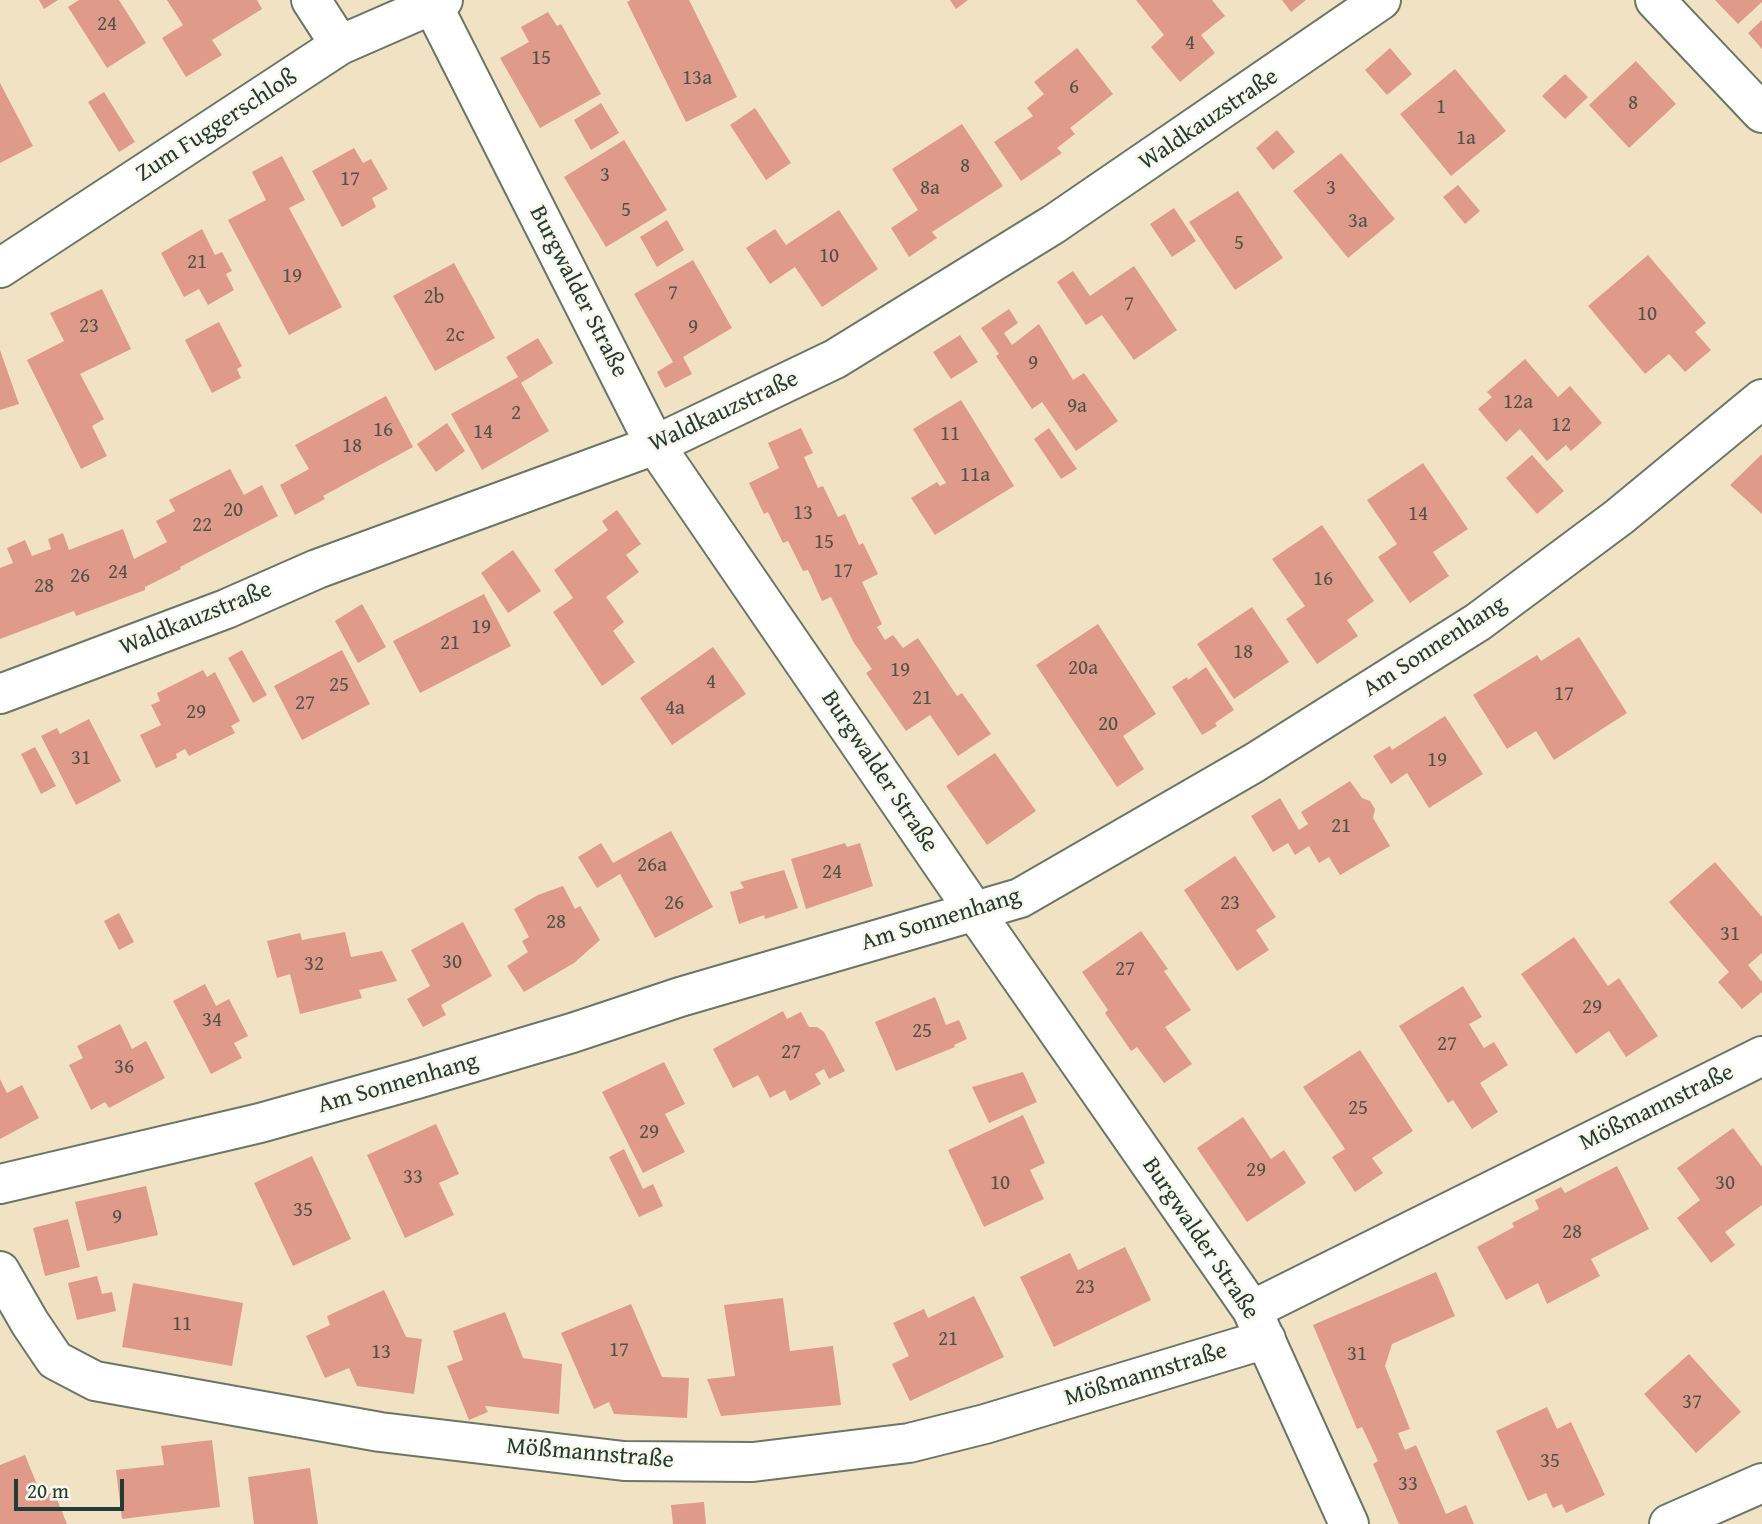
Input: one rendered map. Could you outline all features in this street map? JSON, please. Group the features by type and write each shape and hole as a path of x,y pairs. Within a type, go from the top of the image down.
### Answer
{"street":[{"path":"311,0 340,45"},
{"name":"Waldkauzstraße","path":"0,694 226,609 317,569 656,445 835,359 1054,224 1381,0"},
{"path":"1655,0 1762,113"},
{"name":"Zum Fuggerschloß","path":"0,268 340,45 438,2"},
{"name":"Burgwalder Straße","path":"438,2 656,445 1259,1324 1349,1524"},
{"name":"Am Sonnenhang","path":"0,1184 260,1123 418,1079 680,997 1020,898 1168,815 1478,622 1619,517 1762,399"},
{"name":"Mößmannstraße","path":"0,1271 55,1360 95,1381 380,1432 624,1461 753,1462 909,1443 985,1424 1259,1324 1762,1056"},
{"path":"1670,1524 1762,1483"}],"building":[{"path":"39,0 58,0 44,9"},
{"path":"79,0 119,0 146,43 107,68 68,7"},
{"path":"167,0 257,0 262,9 212,40 222,55 186,77 162,38 183,25"},
{"path":"689,0 737,97 686,122 627,2"},
{"path":"950,0 968,0 956,9"},
{"path":"1136,0 1212,0 1225,16 1201,35 1215,53 1180,82 1151,47 1164,35"},
{"path":"1282,0 1306,0 1291,12"},
{"path":"1715,0 1762,0 1762,2 1738,24"},
{"path":"548,12 557,26 561,24 601,94 540,128 500,58 529,42 521,27"},
{"path":"1762,20 1762,49 1748,33"},
{"path":"1077,48 1113,94 1070,128 1075,134 1057,148 1062,153 1021,181 994,142 1033,116 1027,108 1044,94 1034,82"},
{"path":"1390,48 1412,74 1387,95 1365,70"},
{"path":"1636,61 1676,104 1629,148 1589,105"},
{"path":"1455,69 1506,131 1451,176 1400,114"},
{"path":"1565,74 1588,97 1565,119 1542,96"},
{"path":"0,83 33,146 0,163"},
{"path":"104,92 135,142 119,152 88,102"},
{"path":"601,103 619,133 591,150 574,120"},
{"path":"755,108 791,163 766,180 730,125"},
{"path":"962,124 1003,186 932,232 937,238 909,257 891,228 918,210 892,169"},
{"path":"1277,130 1295,152 1273,170 1256,148"},
{"path":"624,140 667,210 606,247 564,177"},
{"path":"354,148 363,163 371,159 388,189 372,198 376,207 342,227 312,171"},
{"path":"1341,153 1395,219 1348,258 1293,191"},
{"path":"282,156 305,200 289,208 342,307 289,335 228,220 266,200 252,172"},
{"path":"1458,185 1480,211 1465,224 1443,197"},
{"path":"1238,191 1283,258 1235,290 1189,222"},
{"path":"1174,208 1196,241 1172,257 1150,224"},
{"path":"839,210 878,269 822,307 795,267 770,284 746,248 775,229 786,245"},
{"path":"667,220 684,250 657,267 640,237"},
{"path":"202,229 215,255 222,252 232,271 226,274 234,290 208,305 199,289 184,297 161,253"},
{"path":"1648,255 1706,323 1695,332 1711,350 1685,372 1669,354 1645,374 1588,306"},
{"path":"693,260 732,328 683,357 692,374 665,388 657,372 673,362 634,294"},
{"path":"454,263 495,338 435,371 393,296"},
{"path":"1134,266 1177,330 1134,360 1102,315 1086,325 1057,282 1073,271 1090,296"},
{"path":"102,289 131,349 80,374 104,419 92,426 107,456 81,469 27,360 64,341 50,313"},
{"path":"1009,309 1018,323 1004,333 1012,345 1039,324 1073,380 1084,373 1118,421 1076,451 1042,402 1032,409 996,356 999,354 981,328"},
{"path":"219,322 242,366 237,369 241,378 212,393 185,340"},
{"path":"960,335 978,362 951,379 933,352"},
{"path":"538,338 553,363 521,383 549,431 482,470 451,414 518,377 506,357"},
{"path":"0,350 19,404 0,410"},
{"path":"1525,359 1558,397 1570,386 1602,423 1571,451 1566,445 1547,461 1520,429 1506,442 1478,409 1492,397 1487,392"},
{"path":"386,396 413,447 323,496 325,499 295,515 280,485 309,469 295,445"},
{"path":"961,400 1014,486 935,535 911,498 937,482 940,486 946,483 913,429"},
{"path":"447,423 465,451 436,472 417,444"},
{"path":"801,428 813,453 804,457 818,488 823,486 838,517 845,514 859,545 863,543 878,574 862,582 882,624 877,627 885,640 893,635 903,648 918,638 957,696 962,693 991,734 958,756 930,715 906,731 866,673 872,669 854,643 831,597 822,601 808,570 803,571 788,541 783,543 768,512 764,514 749,483 779,468 768,443"},
{"path":"1049,428 1077,469 1061,479 1034,439"},
{"path":"1762,454 1762,514 1730,485"},
{"path":"1532,455 1564,491 1537,514 1506,478"},
{"path":"1423,463 1468,529 1433,552 1449,576 1410,603 1378,557 1397,544 1367,500"},
{"path":"230,469 244,495 262,485 278,516 180,567 181,569 145,587 145,590 76,616 74,611 0,639 0,568 13,563 7,548 25,540 32,556 51,549 48,539 63,533 69,550 123,529 134,559 167,542 156,521 175,511 169,500"},
{"path":"617,510 641,544 626,555 639,572 606,597 624,622 613,631 635,662 602,686 553,612 573,598 554,570 608,530 602,521"},
{"path":"1322,525 1374,601 1347,620 1358,636 1317,664 1286,619 1305,606 1272,559"},
{"path":"513,550 541,591 508,613 481,573"},
{"path":"484,594 511,646 420,693 393,641"},
{"path":"362,604 386,647 358,663 335,621"},
{"path":"1252,607 1289,662 1234,699 1197,644"},
{"path":"1098,624 1156,714 1123,736 1144,769 1117,787 1036,665"},
{"path":"1579,637 1627,713 1554,760 1536,731 1507,749 1473,695 1537,655 1541,661"},
{"path":"713,647 746,694 672,745 640,698"},
{"path":"242,650 267,695 253,703 228,658"},
{"path":"342,650 370,704 302,740 274,686"},
{"path":"1206,667 1234,710 1215,723 1217,726 1202,735 1172,687"},
{"path":"203,670 207,677 215,672 240,721 231,726 235,733 189,756 185,749 176,754 177,758 156,768 140,735 161,725 151,705 160,701 157,693"},
{"path":"1445,716 1483,774 1429,808 1407,773 1391,784 1373,756 1390,746 1392,750"},
{"path":"89,719 121,781 76,805 41,736 57,728 60,734"},
{"path":"35,747 56,786 41,794 21,754"},
{"path":"995,753 1036,811 987,845 946,786"},
{"path":"1350,781 1362,798 1370,801 1375,809 1373,818 1390,846 1340,875 1329,857 1319,863 1309,846 1295,855 1288,843 1273,852 1251,816 1280,798 1299,830 1308,824 1301,812"},
{"path":"671,831 713,907 655,938 620,874 597,888 578,857 601,843 613,863"},
{"path":"845,843 847,847 860,843 873,886 806,909 791,859"},
{"path":"1235,856 1276,917 1256,930 1269,950 1237,971 1184,890"},
{"path":"1715,862 1762,917 1762,953 1748,965 1762,982 1762,992 1742,1009 1718,982 1729,972 1669,902"},
{"path":"784,870 798,908 765,919 764,915 739,924 730,892 744,888 740,882"},
{"path":"563,886 575,909 580,906 600,940 574,963 524,992 507,966 528,952 522,941 529,937 514,909 538,895"},
{"path":"119,913 134,942 119,950 104,921"},
{"path":"463,922 492,976 441,1005 446,1015 423,1027 407,999 430,986 411,950"},
{"path":"1141,931 1168,969 1164,971 1191,1010 1165,1027 1192,1064 1164,1083 1137,1047 1131,1051 1082,972"},
{"path":"345,932 351,957 382,951 397,981 359,990 362,998 300,1014 290,974 277,978 267,941 300,933 302,940"},
{"path":"1574,937 1608,986 1619,978 1658,1036 1626,1057 1609,1031 1576,1054 1521,974"},
{"path":"205,984 216,1006 229,999 248,1036 234,1043 242,1058 211,1074 173,1001"},
{"path":"1463,986 1482,1017 1469,1024 1484,1048 1494,1042 1508,1065 1480,1083 1498,1112 1472,1129 1453,1100 1448,1103 1399,1026"},
{"path":"935,997 946,1025 959,1020 967,1039 954,1045 955,1047 896,1071 875,1022"},
{"path":"783,1011 787,1019 801,1012 809,1027 817,1027 824,1032 845,1071 829,1079 824,1069 815,1074 821,1084 790,1101 785,1090 770,1098 758,1075 733,1088 713,1049"},
{"path":"120,1024 132,1049 146,1041 165,1078 109,1108 105,1102 91,1110 69,1065 83,1058 77,1046"},
{"path":"1360,1050 1413,1131 1372,1158 1383,1173 1355,1192 1332,1157 1345,1149 1303,1087"},
{"path":"664,1062 685,1104 665,1114 685,1152 643,1173 602,1092"},
{"path":"1023,1072 1037,1102 989,1123 972,1087"},
{"path":"0,1079 7,1093 22,1085 39,1118 0,1139"},
{"path":"1023,1115 1045,1163 1030,1170 1044,1199 984,1227 948,1150"},
{"path":"1243,1117 1271,1159 1284,1150 1306,1183 1247,1222 1197,1148"},
{"path":"436,1124 459,1174 439,1183 454,1215 405,1238 367,1155"},
{"path":"1733,1128 1762,1167 1762,1205 1725,1232 1735,1245 1711,1263 1677,1218 1700,1200 1677,1168"},
{"path":"624,1149 643,1189 653,1184 663,1206 639,1217 609,1157"},
{"path":"312,1156 351,1239 293,1266 254,1183"},
{"path":"1617,1166 1649,1229 1591,1259 1600,1276 1547,1304 1538,1283 1506,1300 1477,1247 1514,1227 1512,1223 1539,1209 1535,1200 1561,1187 1565,1193"},
{"path":"146,1186 158,1235 87,1251 75,1202"},
{"path":"68,1219 80,1267 45,1276 33,1228"},
{"path":"1125,1247 1151,1300 1054,1347 1020,1277 1070,1253 1078,1270"},
{"path":"1436,1272 1455,1316 1392,1344 1385,1366 1410,1429 1398,1433 1405,1450 1416,1445 1446,1514 1466,1505 1474,1524 1399,1524 1373,1464 1378,1461 1362,1427 1357,1429 1313,1325"},
{"path":"97,1276 102,1294 112,1292 116,1311 77,1320 68,1283"},
{"path":"133,1283 243,1303 232,1366 122,1347"},
{"path":"384,1290 406,1337 422,1339 414,1394 357,1386 349,1368 325,1378 306,1336 330,1325 327,1316"},
{"path":"974,1296 1004,1357 910,1401 892,1364 909,1356 893,1323 924,1309 928,1318"},
{"path":"783,1298 790,1351 833,1346 841,1405 721,1416 707,1379 735,1376 724,1305"},
{"path":"631,1304 662,1377 689,1378 687,1418 614,1414 609,1402 594,1409 561,1333"},
{"path":"505,1312 523,1358 562,1364 559,1414 485,1406 488,1412 469,1420 447,1366 463,1360 453,1331"},
{"path":"1689,1354 1741,1412 1696,1453 1644,1394"},
{"path":"1547,1407 1557,1429 1571,1422 1605,1495 1566,1513 1562,1504 1553,1508 1546,1493 1528,1501 1496,1431"},
{"path":"212,1440 220,1507 122,1519 116,1470 164,1465 161,1446"},
{"path":"25,1455 42,1497 54,1492 67,1524 0,1524 0,1465"},
{"path":"310,1468 318,1524 254,1524 248,1477"},
{"path":"704,1502 706,1524 673,1524 671,1505"}]}
